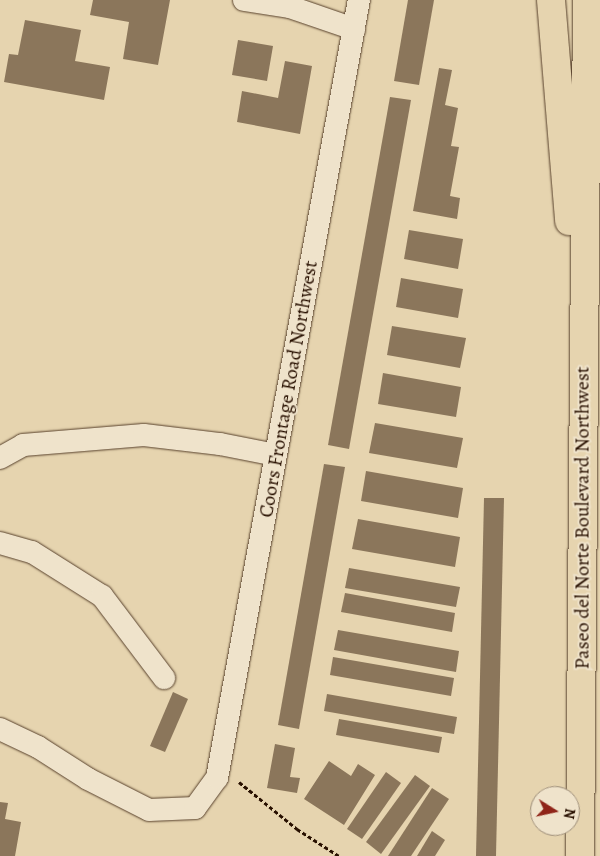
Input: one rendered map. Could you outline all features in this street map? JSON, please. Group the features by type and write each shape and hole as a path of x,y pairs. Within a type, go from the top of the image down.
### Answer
{"highway":[{"path":"551,0 583,387"},
{"name":"Paseo del Norte Boulevard Northwest","path":"580,856 587,0"}],"street":[{"path":"244,0 291,4 354,29"},
{"name":"Coors Frontage Road Northwest","path":"218,772 359,0"},
{"path":"0,458 23,445 144,435 220,444 276,455"},
{"path":"0,544 32,552 102,596 164,678"},
{"path":"0,729 38,747 88,779 149,810 195,808 218,772"}],"path":[{"path":"218,772 297,829 339,856"}],"building":[{"path":"93,0 170,0 158,65 123,59 129,22 90,15"},
{"path":"408,0 434,0 419,85 394,81"},
{"path":"25,20 81,30 75,61 110,67 104,100 4,82 9,54 18,55"},
{"path":"238,40 273,46 267,81 232,75"},
{"path":"285,61 312,66 300,134 237,122 242,91 278,98"},
{"path":"439,68 452,70 445,105 458,108 451,146 459,147 450,196 460,198 457,219 413,211"},
{"path":"390,97 411,100 349,449 328,445"},
{"path":"409,230 463,239 458,269 404,259"},
{"path":"401,278 463,289 458,318 396,307"},
{"path":"392,326 466,338 460,368 387,355"},
{"path":"383,373 461,387 456,417 378,404"},
{"path":"375,423 463,438 457,468 369,453"},
{"path":"324,464 345,467 299,729 278,725"},
{"path":"366,471 463,488 458,518 361,501"},
{"path":"484,498 504,498 496,856 476,856"},
{"path":"358,519 460,537 455,567 352,549"},
{"path":"349,568 460,587 456,607 345,588"},
{"path":"345,593 455,613 452,632 341,612"},
{"path":"338,630 459,651 456,672 334,650"},
{"path":"333,657 454,678 451,696 330,675"},
{"path":"173,692 188,699 165,752 150,746"},
{"path":"327,694 457,717 454,734 324,711"},
{"path":"339,719 442,737 439,753 336,735"},
{"path":"275,744 295,748 290,777 300,778 297,793 267,788"},
{"path":"329,761 351,776 358,764 375,775 344,825 304,799"},
{"path":"386,772 401,783 362,839 347,829"},
{"path":"415,775 430,786 381,854 366,842"},
{"path":"432,788 449,799 411,856 388,856"},
{"path":"0,802 8,803 5,819 21,822 15,856 0,856"},
{"path":"432,831 445,840 435,856 417,856"}]}
